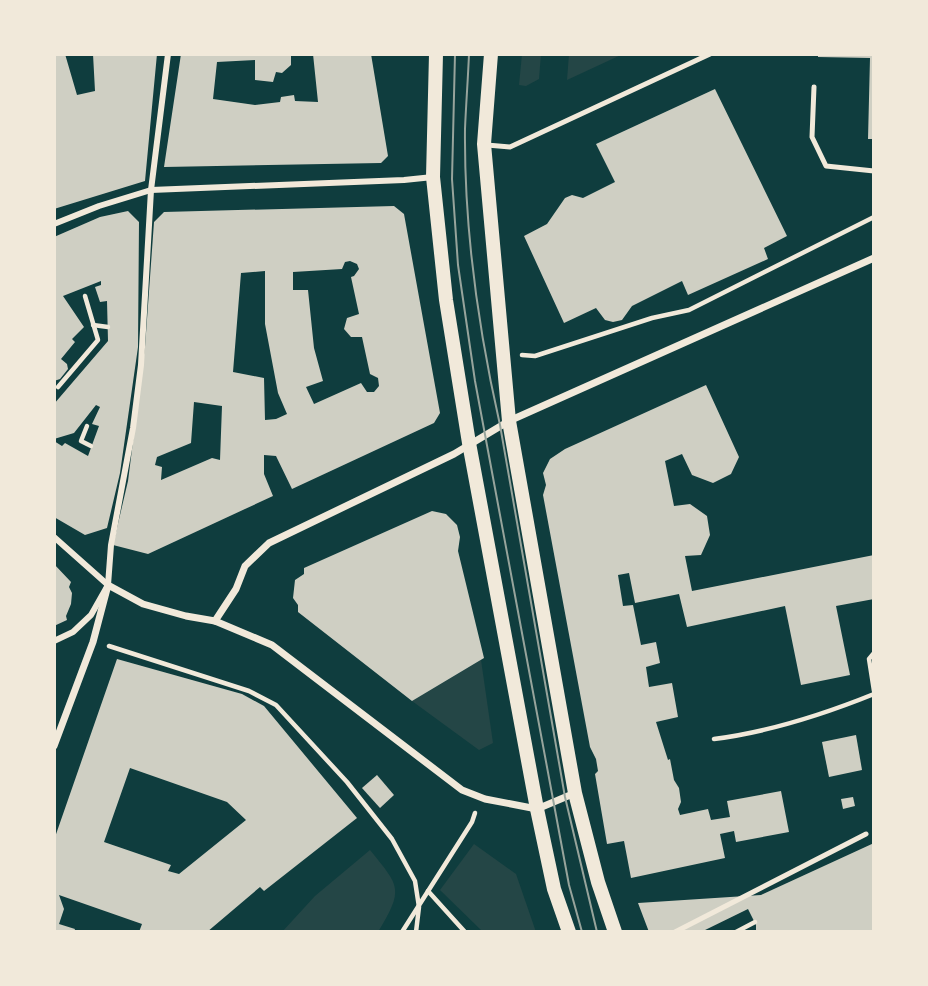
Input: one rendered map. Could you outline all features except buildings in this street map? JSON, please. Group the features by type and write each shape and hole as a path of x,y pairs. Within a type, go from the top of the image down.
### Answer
{"main road":[{"path":"436,54 433,177 446,299 537,809 554,889 569,932"},
{"path":"491,54 484,144 509,421 575,793 598,882 615,932"}],"street":[{"path":"54,746 93,642 107,584 111,545 133,428 150,190 168,54"},
{"path":"54,224 150,190 433,177"},
{"path":"215,621 236,589 245,566 269,543 454,454 509,421 874,258"},
{"path":"54,537 107,584 142,604 215,621 272,645 462,790 485,799 537,809 575,793"},
{"path":"54,641 73,632 91,615 107,584"}],"lane":[{"path":"484,144 510,147 710,54"},
{"path":"814,87 812,137 826,166 874,171"},
{"path":"675,932 866,834"}],"path":[{"path":"517,355 535,356 652,318 689,310 874,217"},
{"path":"58,387 97,340 85,296"},
{"path":"93,325 108,327"},
{"path":"87,426 81,442 91,446"},
{"path":"93,642 120,648 249,691 276,705 347,782 392,839 415,881 419,907 416,932"},
{"path":"714,739 740,736 823,714 874,692 869,659 874,653"},
{"path":"402,932 485,799"},
{"path":"428,891 465,932"},
{"path":"736,932 755,922"}],"shaded area":[{"path":"522,54 541,54 539,79 526,86 519,85"},
{"path":"569,54 623,54 567,80"},
{"path":"481,660 493,743 479,750 412,701"},
{"path":"474,844 516,874 536,932 483,932 440,890"},
{"path":"370,850 388,872 395,889 392,906 378,932 282,932 315,896"}],"tram line":[{"path":"455,54 452,179 458,265 475,381 569,885 582,932"},
{"path":"469,54 465,166 479,315 565,797 597,932"}]}
